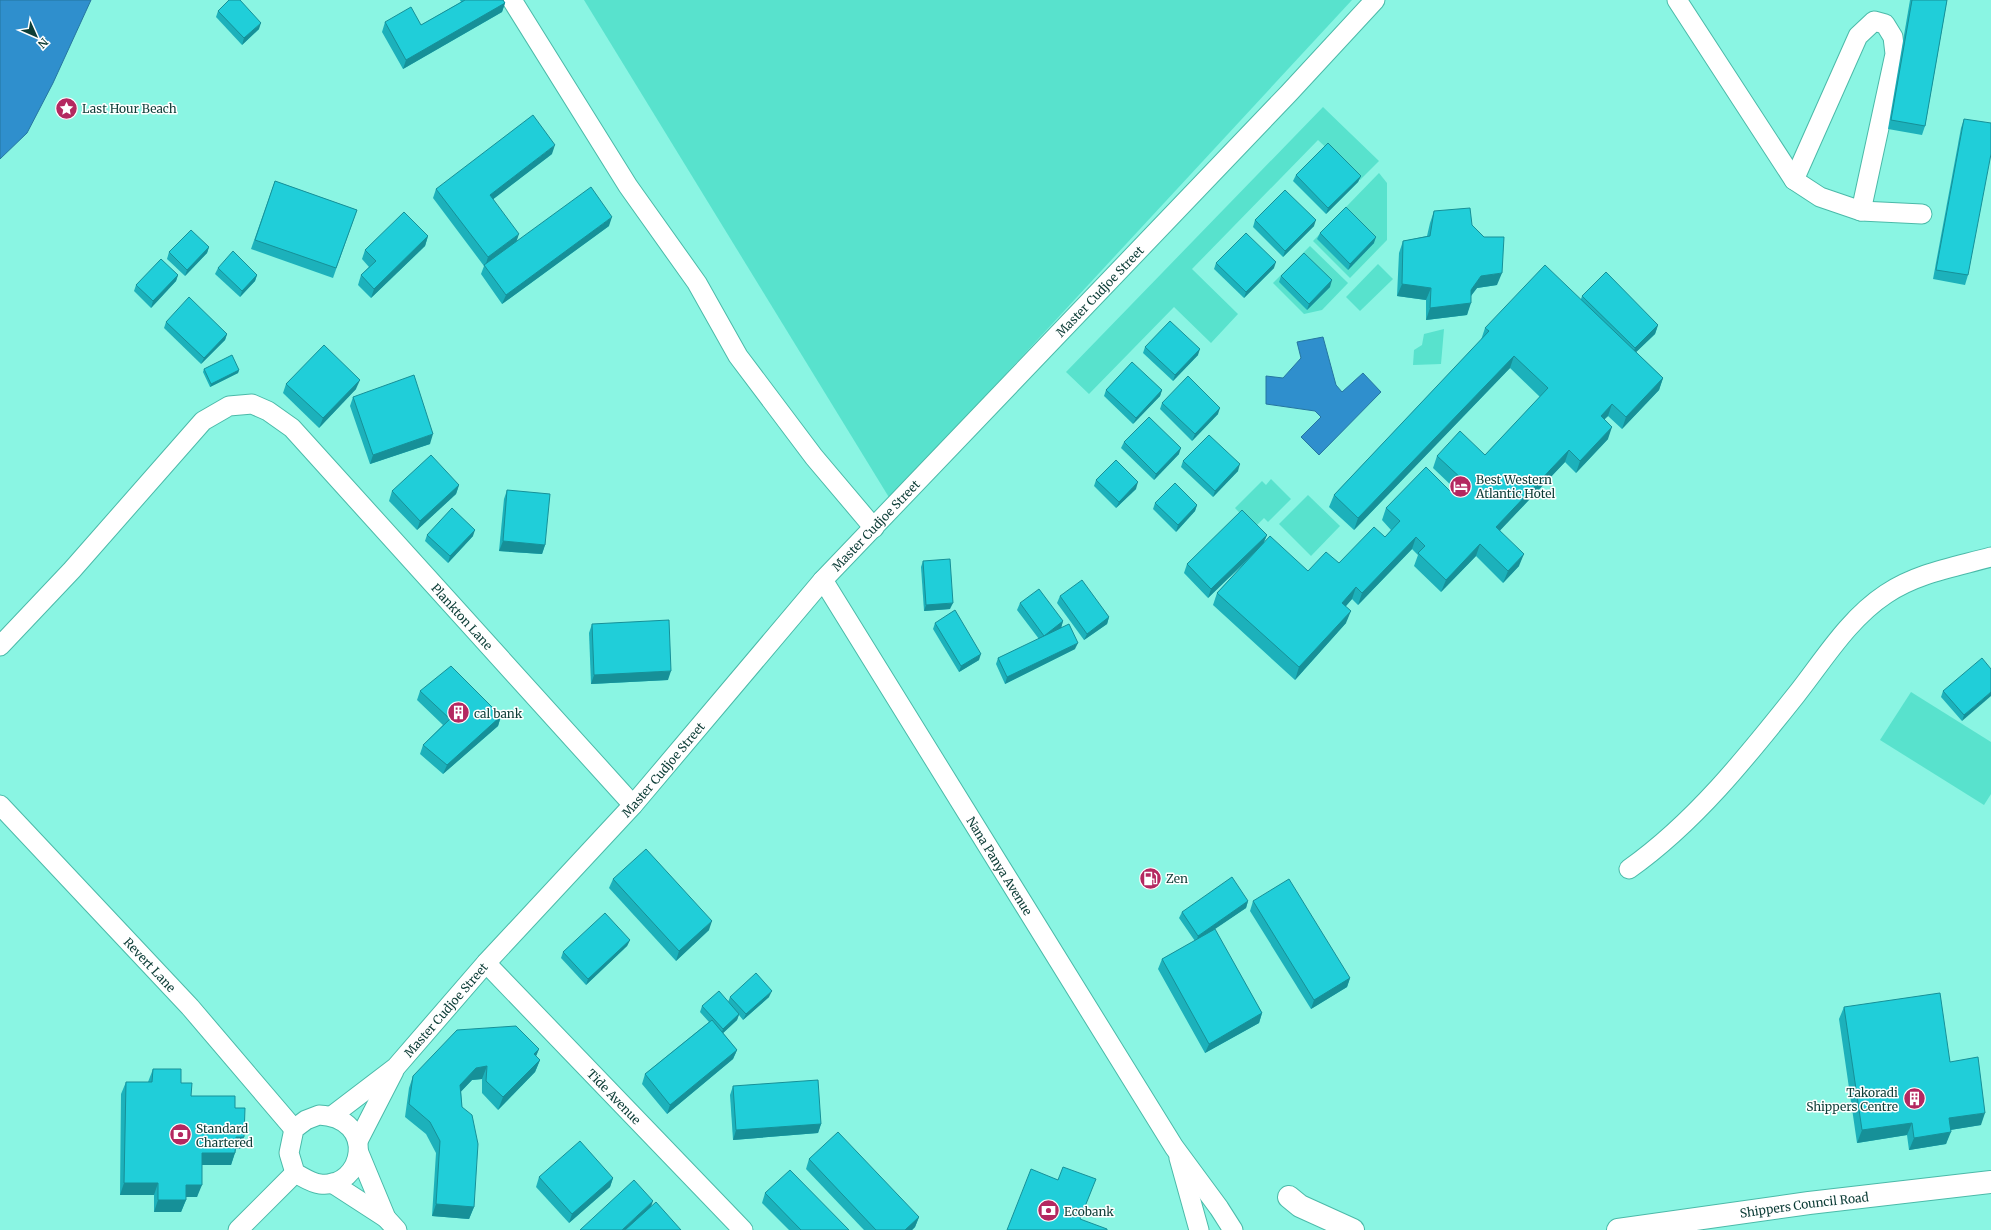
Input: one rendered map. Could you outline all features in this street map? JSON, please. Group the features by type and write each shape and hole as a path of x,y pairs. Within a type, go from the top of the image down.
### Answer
{"street":[{"path":"512,0 628,186 697,283 738,356 814,457 874,528"},
{"name":"Master Cudjoe Street","path":"332,1115 396,1067 486,963 633,805 824,580 1283,99 1375,0"},
{"path":"1677,0 1794,180 1820,197 1861,211 1922,214"},
{"path":"1794,180 1858,36 1874,21 1885,24 1893,37 1895,54 1861,211"},
{"name":"Plankton Lane","path":"0,646 72,570 203,421 229,406 252,404 268,411 292,428 633,805"},
{"path":"1629,869 1654,851 1731,775 1797,694 1826,654 1859,617 1885,594 1915,578 1991,557"},
{"name":"Nana Panya Avenue","path":"824,580 1177,1151 1219,1208 1233,1230"},
{"name":"Revert Lane","path":"0,805 190,1007 294,1129"},
{"name":"Tide Avenue","path":"486,963 743,1230"},
{"name":"Master Cudjoe Street","path":"358,1147 396,1067"},
{"path":"358,1147 354,1166 345,1177 332,1183 321,1184 310,1182 295,1173 289,1153 294,1129 306,1120 319,1115 332,1115 344,1121 353,1130 358,1147 392,1224"},
{"name":"Nana Panya Avenue","path":"1177,1151 1188,1199 1199,1230"},
{"path":"238,1230 295,1173"},
{"name":"Shippers Council Road","path":"1618,1230 1809,1203 1991,1182"},
{"path":"332,1183 392,1224"},
{"path":"1289,1197 1300,1206 1353,1230"}],"green space":[{"path":"584,0 1352,0 890,499"},
{"path":"1323,107 1379,161 1360,180 1318,140 1192,269 1238,314 1211,343 1174,307 1089,394 1066,372"},
{"path":"1379,173 1387,183 1387,240 1350,278 1313,241"},
{"path":"1310,246 1348,283 1322,310 1304,314 1273,283"},
{"path":"1378,264 1393,279 1360,311 1346,297"},
{"path":"1444,329 1441,364 1413,365 1414,350 1422,345 1424,334"},
{"path":"1271,479 1291,499 1268,522 1264,518 1254,528 1235,508 1262,481 1266,485"},
{"path":"1308,495 1340,526 1311,556 1279,524"},
{"path":"1911,692 1991,742 1991,794 1984,805 1880,740"}],"water":[{"path":"0,0 91,0 53,83 27,133 0,159"},
{"path":"1323,337 1336,385 1342,392 1363,373 1381,392 1319,455 1301,437 1321,417 1315,411 1266,404 1266,376 1283,378 1301,358 1297,342"}],"building":[{"path":"229,0 240,0 261,23 244,38 218,11"},
{"path":"465,0 503,0 505,3 406,60 385,22 411,7 421,25"},
{"path":"1912,0 1947,0 1925,126 1891,120"},
{"path":"533,115 555,145 490,195 519,234 488,257 436,189"},
{"path":"1964,119 1991,123 1991,154 1968,275 1936,270"},
{"path":"1328,143 1361,176 1328,208 1296,175"},
{"path":"275,181 357,210 336,268 255,240"},
{"path":"591,187 612,217 506,295 484,265"},
{"path":"1285,190 1316,220 1285,251 1255,220"},
{"path":"1346,207 1376,237 1350,264 1320,233"},
{"path":"1470,208 1472,225 1484,237 1504,237 1502,273 1481,276 1471,290 1471,303 1430,308 1431,288 1402,284 1403,241 1430,236 1434,211"},
{"path":"404,212 428,236 374,289 361,275 376,261 365,250"},
{"path":"191,230 209,247 187,270 169,252"},
{"path":"1246,233 1276,262 1246,292 1216,263"},
{"path":"233,251 257,275 242,291 218,268"},
{"path":"1304,253 1332,280 1309,304 1281,276"},
{"path":"161,259 178,275 153,301 136,285"},
{"path":"1545,265 1663,378 1626,417 1612,404 1601,416 1612,427 1580,461 1569,450 1496,527 1524,554 1508,571 1480,544 1446,580 1418,553 1425,546 1416,537 1362,593 1356,587 1342,603 1351,611 1299,667 1217,593 1270,536 1308,571 1326,552 1339,563 1374,527 1385,537 1400,521 1386,508 1426,467 1450,491 1462,479 1437,456 1460,431 1485,455 1548,388 1514,356 1358,518 1334,495 1489,331 1485,328"},
{"path":"1606,272 1658,325 1635,348 1582,296"},
{"path":"189,297 227,334 204,358 166,322"},
{"path":"1170,321 1200,349 1175,375 1145,347"},
{"path":"324,345 360,380 323,418 286,384"},
{"path":"232,355 239,370 211,384 204,369"},
{"path":"1132,362 1162,390 1136,418 1106,390"},
{"path":"414,375 433,434 373,455 353,397"},
{"path":"1188,376 1220,408 1195,434 1162,403"},
{"path":"1149,417 1181,448 1156,474 1124,442"},
{"path":"1209,435 1240,464 1215,491 1183,461"},
{"path":"431,455 459,485 420,521 392,491"},
{"path":"1116,460 1138,482 1119,502 1096,480"},
{"path":"1175,483 1197,505 1178,525 1155,503"},
{"path":"507,490 550,494 545,545 503,541"},
{"path":"452,508 475,530 450,556 427,535"},
{"path":"1242,510 1267,535 1211,589 1187,564"},
{"path":"950,559 953,603 926,605 923,561"},
{"path":"1082,580 1109,617 1087,634 1060,596"},
{"path":"1039,589 1063,621 1044,636 1020,603"},
{"path":"955,610 981,654 961,666 935,623"},
{"path":"669,620 671,671 594,675 592,624"},
{"path":"1069,624 1078,643 1007,677 998,658"},
{"path":"1982,658 1991,669 1991,692 1964,715 1943,691"},
{"name":"cal bank","path":"451,666 501,716 447,765 423,745 450,719 420,691"},
{"path":"646,849 712,921 679,951 613,879"},
{"path":"1232,877 1248,901 1198,936 1182,912"},
{"path":"1289,879 1350,978 1314,1000 1253,901"},
{"path":"605,913 630,940 588,979 563,952"},
{"path":"1215,929 1262,1013 1209,1044 1162,959"},
{"path":"756,973 772,991 746,1014 730,997"},
{"path":"719,991 739,1014 723,1029 702,1006"},
{"name":"Takoradi Shippers Centre","path":"1940,993 1950,1062 1978,1057 1985,1113 1949,1118 1951,1132 1914,1138 1912,1123 1862,1130 1844,1007"},
{"path":"712,1020 737,1050 670,1105 645,1074"},
{"path":"516,1026 539,1049 534,1054 540,1060 503,1097 486,1081 487,1066 476,1068 460,1085 462,1107 472,1115 478,1144 474,1207 436,1204 440,1141 430,1122 409,1104 413,1076 457,1030"},
{"name":"Standard Chartered","path":"153,1069 181,1069 181,1083 192,1083 191,1096 235,1096 235,1108 245,1108 244,1137 236,1137 235,1153 202,1153 202,1185 186,1185 186,1200 158,1200 158,1183 124,1183 126,1082 152,1082"},
{"path":"818,1080 821,1124 736,1130 733,1086"},
{"path":"838,1132 919,1217 905,1230 876,1230 809,1159"},
{"path":"580,1141 613,1178 572,1214 539,1177"},
{"name":"Ecobank","path":"1063,1167 1096,1179 1080,1219 1107,1230 1007,1230 1031,1169 1058,1180"},
{"path":"790,1170 849,1230 801,1230 765,1193"},
{"path":"634,1180 653,1201 622,1230 580,1230"},
{"path":"656,1202 681,1230 625,1230"}],"place":[{"name":"Last Hour Beach","path":"66,108"},
{"name":"Best Western Atlantic Hotel","path":"1460,486"},
{"name":"cal bank","path":"458,713"},
{"name":"Zen","path":"1151,878"},
{"name":"Takoradi Shippers Centre","path":"1914,1099"},
{"name":"Standard Chartered","path":"180,1135"},
{"name":"Ecobank","path":"1049,1211"}]}
